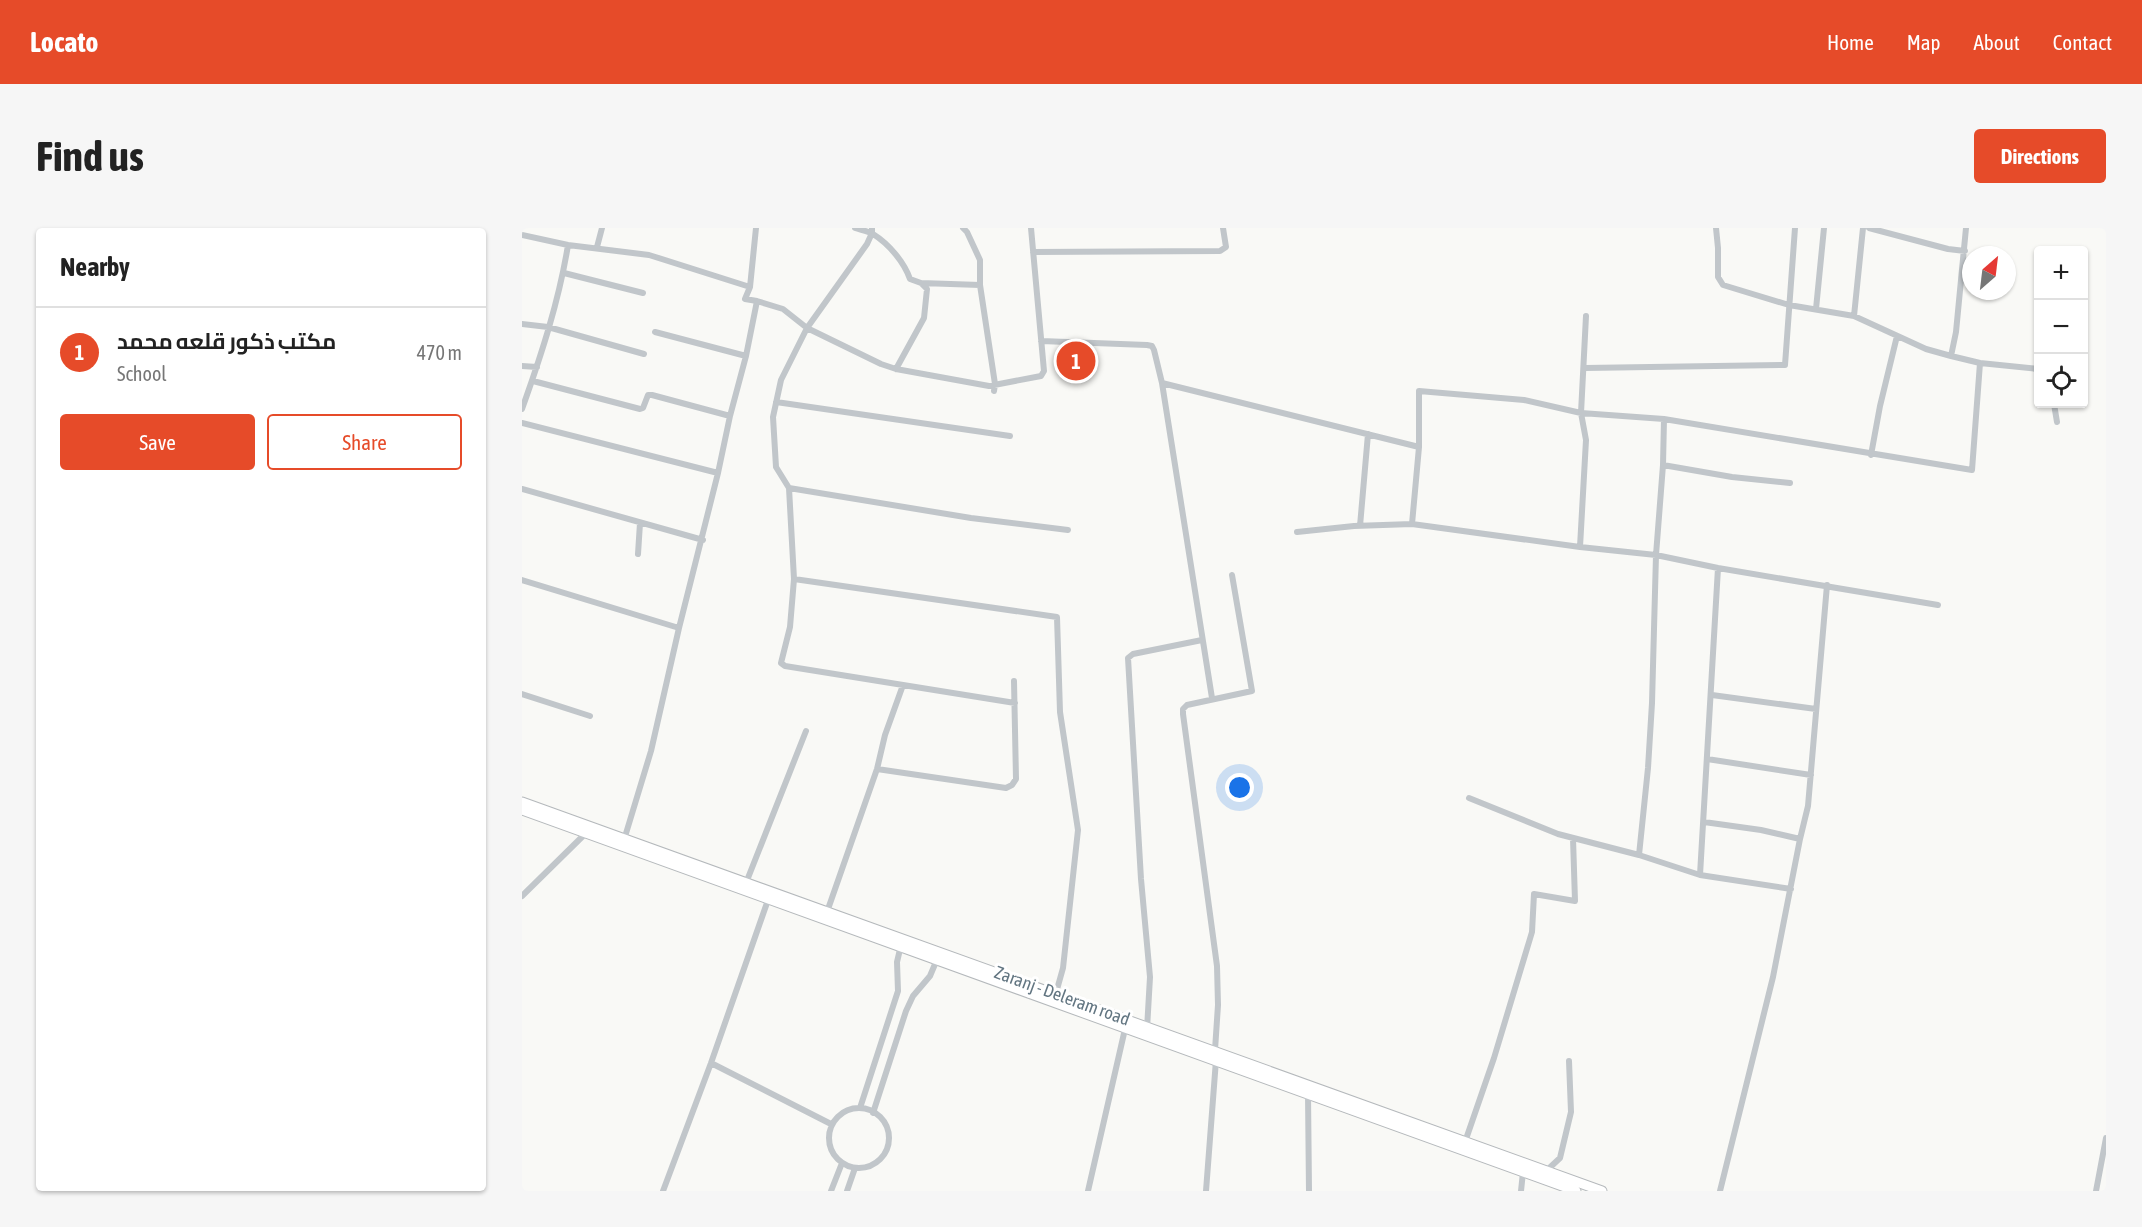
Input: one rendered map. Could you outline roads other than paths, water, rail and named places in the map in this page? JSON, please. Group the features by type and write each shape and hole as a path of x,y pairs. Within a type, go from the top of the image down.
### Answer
{"highway":[{"name":"Zaranj - Deleram road","path":"522,802 768,900 902,943"},
{"name":"Zaranj - Deleram road","path":"522,810 586,833 623,842 746,883 827,912 1125,1029 1146,1031"},
{"name":"Zaranj - Deleram road","path":"938,957 1056,993 1146,1031 1465,1143 1544,1175 1576,1191"},
{"name":"Zaranj - Deleram road","path":"1216,1055 1308,1094 1523,1172 1544,1175 1602,1191"}],"street":[{"path":"597,247 602,228"},
{"path":"756,228 750,287 745,299 783,309 807,328 881,364 994,388 1043,375 1030,228"},
{"path":"855,228 872,231 897,256 910,279 921,283 980,285"},
{"path":"963,228 980,260 980,285 994,388"},
{"path":"1033,252 1220,251 1226,247 1223,228"},
{"path":"1716,228 1718,277 1724,285 1789,305 1854,316 1926,349 1951,356 1980,363 2034,369"},
{"path":"1585,368 1785,365 1795,228"},
{"path":"1816,309 1824,228"},
{"path":"1854,316 1863,228"},
{"path":"1869,228 1962,251"},
{"path":"1965,246 1966,228"},
{"path":"872,231 832,294 807,328 780,380 773,417 776,466 789,488 794,579 790,627 781,663 785,666 1015,703"},
{"path":"522,235 568,245 649,255 750,287"},
{"path":"522,408 533,381 564,273 568,245"},
{"path":"564,273 643,292"},
{"path":"1951,356 1962,278"},
{"path":"896,369 924,318 927,289 921,283"},
{"path":"623,842 651,751 703,540 757,301"},
{"path":"1580,548 1586,440 1581,412 1586,316"},
{"path":"522,324 548,327 644,354"},
{"path":"656,332 746,356"},
{"path":"1871,455 1897,336"},
{"path":"1041,341 1152,346 1154,350 1162,383 1212,698"},
{"path":"1412,524 1419,447 1419,391 1524,400 1581,412 1664,419 1972,470 1980,363"},
{"path":"522,366 537,367"},
{"path":"533,381 640,409 644,408 648,395 730,416"},
{"path":"1162,383 1419,447"},
{"path":"776,402 1010,436"},
{"path":"2055,408 2057,422"},
{"path":"1639,855 1651,713 1656,555 1664,419"},
{"path":"522,423 718,473"},
{"path":"1360,526 1368,434"},
{"path":"1663,465 1732,477 1790,483"},
{"path":"789,488 971,518 1068,530"},
{"path":"522,489 703,540"},
{"path":"638,554 640,523"},
{"path":"1297,532 1412,524 1580,548 1656,555 1938,605"},
{"path":"1700,875 1718,567"},
{"path":"1206,1191 1216,1055 1217,966 1183,709 1187,705 1212,698 1252,691 1232,575"},
{"path":"794,579 1057,617 1060,712 1078,830 1063,968 1056,993"},
{"path":"522,580 680,628"},
{"path":"1720,1191 1773,978 1808,806 1827,585"},
{"path":"1146,1031 1150,977 1141,879 1128,658 1133,654 1202,640"},
{"path":"877,769 1006,788 1012,785 1016,779 1014,681"},
{"path":"827,912 877,769 885,735 903,685"},
{"path":"522,694 590,716"},
{"path":"1712,695 1816,709"},
{"path":"746,883 806,731"},
{"path":"1707,759 1811,776"},
{"path":"1469,798 1574,838 1639,855 1700,875 1791,889"},
{"path":"1704,822 1761,830 1800,839"},
{"path":"522,896 586,833"},
{"path":"1465,1143 1494,1058 1532,932 1534,894 1575,901 1574,838"},
{"path":"663,1191 768,900"},
{"path":"860,1108 898,991 897,962 902,943"},
{"path":"873,1113 906,1011 913,996 930,976 938,957"},
{"path":"1088,1191 1125,1029"},
{"path":"1544,1175 1560,1158 1571,1112 1569,1061"},
{"path":"711,1063 831,1124"},
{"path":"1308,1094 1309,1191"},
{"path":"854,1108 869,1109 873,1113 881,1118 888,1130 888,1145 882,1158 870,1166 855,1168 842,1163 832,1152 828,1138 831,1124 841,1113 854,1108"},
{"path":"2096,1191 2106,1138"},
{"path":"831,1191 842,1163"},
{"path":"847,1191 855,1168"},
{"path":"1521,1191 1523,1172"}],"place":[{"name":"مکتب ذکور قلعه محمد","path":"1076,361"}]}
